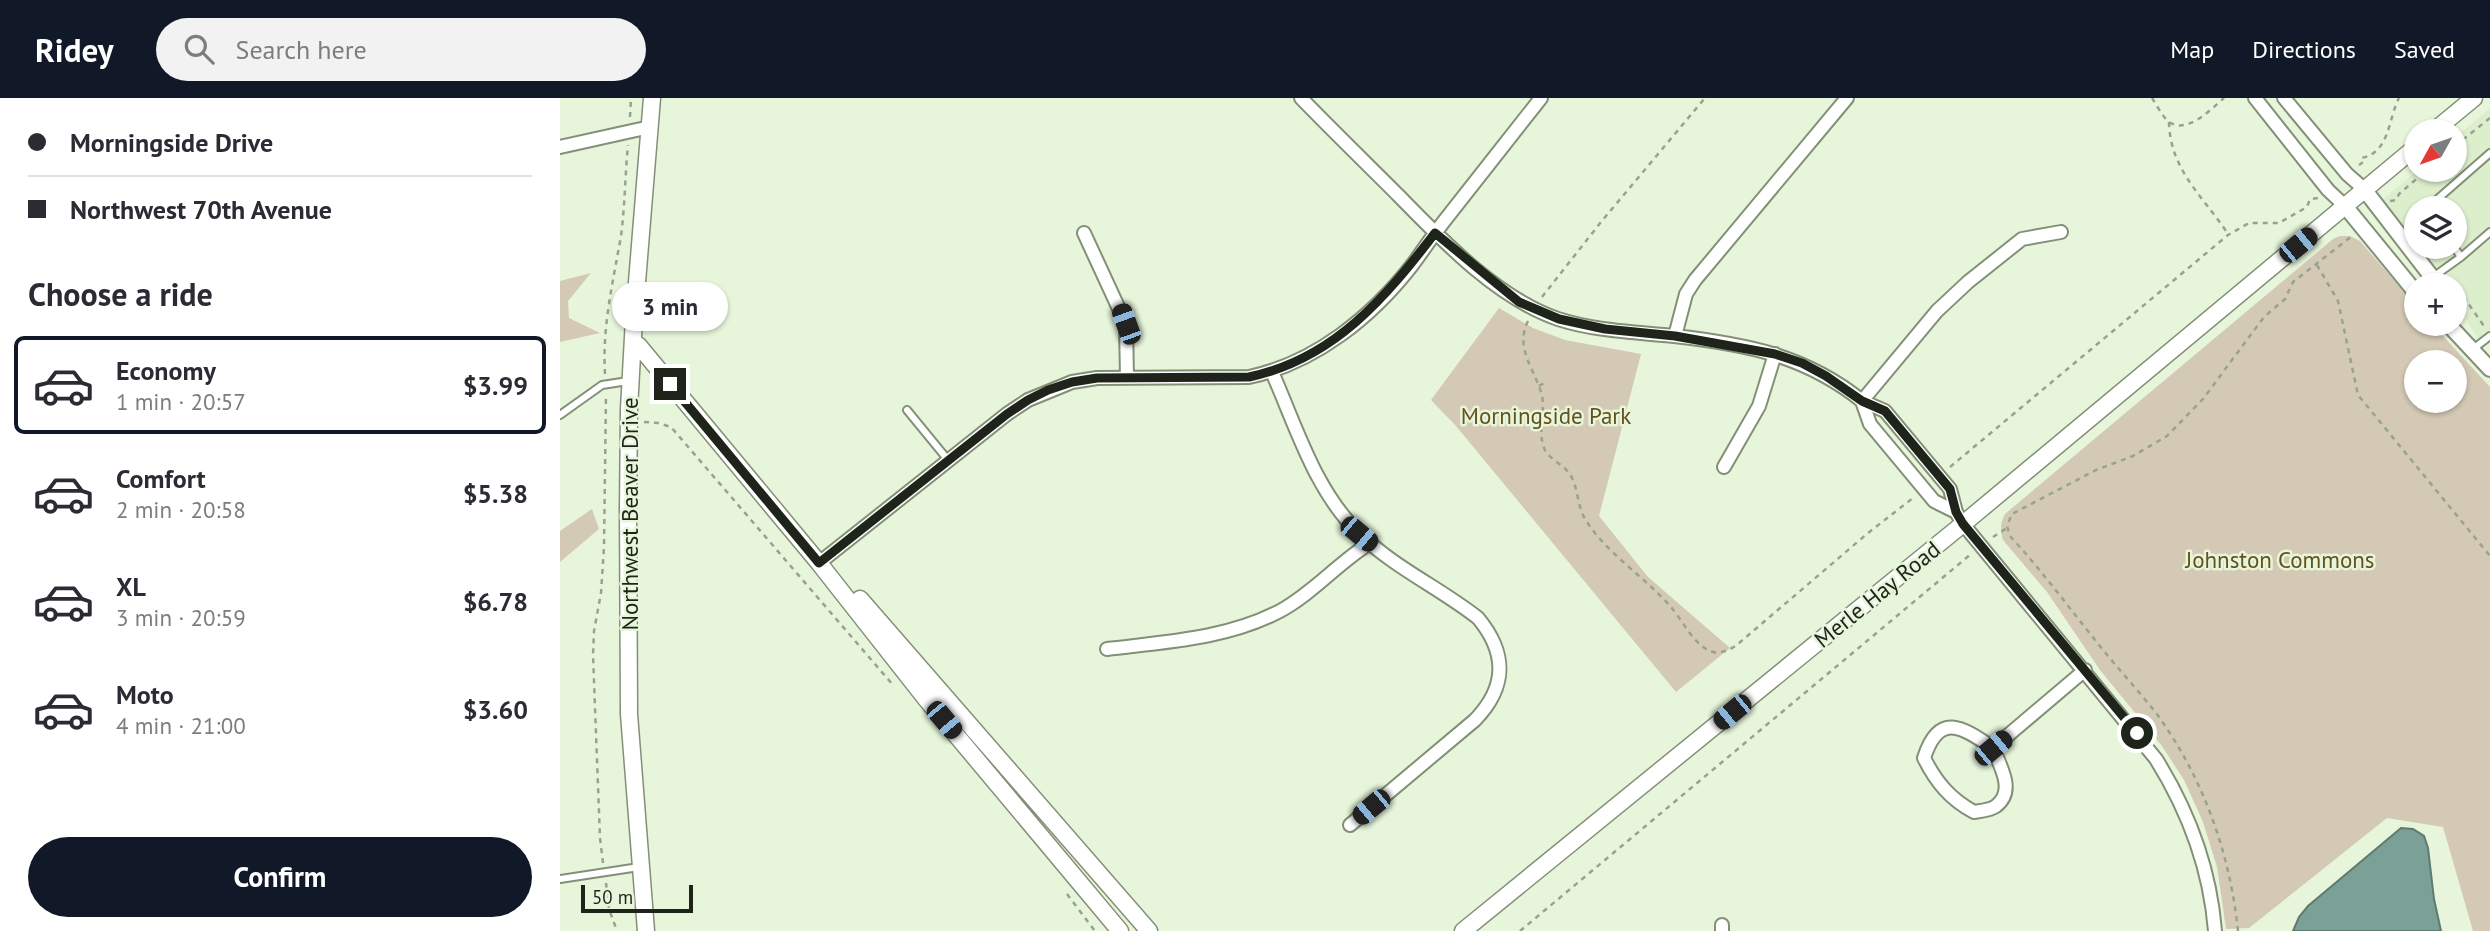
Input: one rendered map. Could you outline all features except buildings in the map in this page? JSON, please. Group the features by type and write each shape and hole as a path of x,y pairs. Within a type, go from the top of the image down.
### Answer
{"main road":[{"name":"Northwest Beaver Drive","path":"646,931 628,714 629,421 652,98"},
{"path":"2449,119 2474,98"},
{"name":"Merle Hay Road","path":"1463,931 1960,518 2404,157"},
{"path":"633,342 819,563 926,699 1120,931"},
{"path":"819,563 855,593 1149,931"}],"street":[{"path":"1301,98 1435,233 1519,302 1559,319 1586,326 1629,333 1675,336 1775,354 1802,363 1862,401 1885,411 1950,489 1960,518 1981,546 2137,733 2175,790 2203,858 2211,892 2215,931"},
{"path":"819,563 1007,414 1048,390 1097,378 1224,379 1272,372 1319,351 1387,293 1413,264 1541,98"},
{"path":"1675,336 1683,301 1695,280 1847,98"},
{"path":"2255,98 2328,190 2345,206 2404,278"},
{"path":"2284,98 2435,273"},
{"path":"560,147 650,127"},
{"path":"1862,401 1937,311 1968,282 2022,239 2061,232"},
{"path":"1084,233 1126,324 1127,378"},
{"path":"2460,336 2490,369"},
{"path":"2466,336 2473,349"},
{"path":"1724,467 1759,406 1775,354"},
{"path":"1272,372 1329,497 1343,516 1370,543 1478,618 1489,632 1499,660 1499,677 1487,708 1350,825"},
{"path":"1862,401 1870,424 1934,501 1960,518"},
{"path":"1107,649 1215,634 1248,624 1280,611 1306,594 1370,543"},
{"path":"1993,748 2085,670"},
{"path":"1946,728 1965,729 1993,748 2006,780 2005,795 1995,807 1974,812 1957,803 1935,780 1924,758 1930,738 1946,728"}],"lane":[{"path":"2440,196 2490,153"},
{"path":"2467,252 2490,232"},
{"path":"2443,273 2459,259"},
{"path":"2473,349 2490,335"},
{"path":"560,415 605,385 630,381"},
{"path":"907,410 948,461"},
{"path":"560,879 640,867"}],"path":[{"path":"617,931 609,909 600,838 593,655 604,547 607,411 604,357 608,308 621,235 631,98"},
{"path":"1705,98 1546,290 1523,331 1527,360 1539,386 1543,405 1540,426 1546,452 1568,470 1573,478 1584,517 1632,572 1669,604 1702,646 1717,653 1730,650 1738,644 1924,488"},
{"path":"2152,98 2169,122 2169,140 2178,163 2193,189 2228,234"},
{"path":"2169,122 2189,124 2224,98"},
{"path":"2347,174 2361,163 2361,158 2373,154 2382,145 2399,98"},
{"path":"2468,136 2490,118"},
{"path":"2393,200 2413,182"},
{"path":"1939,476 2228,234 2249,223 2280,223 2287,220 2307,208 2310,200 2316,200 2328,190"},
{"path":"2238,931 2231,875 2221,842 2208,806 2183,755 2156,713 2059,592 2010,536 2007,528 2012,514 2096,470 2133,456 2167,436 2203,399 2264,317 2285,299 2294,282 2349,238"},
{"path":"2317,265 2338,301 2358,395 2490,556"},
{"path":"2467,309 2490,335"},
{"path":"1539,386 1546,382"},
{"path":"629,421 658,422 671,427 896,688"},
{"path":"1520,931 1981,546 2007,528"},
{"path":"1067,893 1095,931"}],"shaded area":[{"path":"2490,108 2490,336 2481,343 2467,321 2467,273 2435,273 2424,259 2467,259 2467,196 2404,196 2404,232 2381,201 2404,182 2468,182 2468,127"}],"green space":[{"name":"Johnston Commons","path":"2350,236 2360,241 2404,292 2404,336 2443,336 2456,350 2404,350 2404,413 2467,413 2467,362 2490,387 2490,931 2473,931 2443,827 2387,818 2249,928 2226,929 2217,867 2203,822 2184,780 2162,746 2100,670 2047,592 2003,540 2001,524 2005,514 2333,239"},
{"path":"591,273 568,301 569,318 600,333 560,342 560,281"},
{"name":"Morningside Park","path":"1499,308 1533,328 1565,340 1641,354 1599,516 1648,577 1730,648 1676,692 1456,426 1431,400"},
{"path":"592,509 599,529 560,562 560,531"}],"water":[{"path":"2401,828 2413,829 2424,836 2441,931 2293,931 2308,906"}],"route":[{"path":"670,384 819,563 1007,414 1048,390 1097,378 1249,377 1297,363 1319,351 1387,293 1413,264 1435,233 1493,282 1519,302 1535,310 1586,326 1629,333 1675,336 1775,354 1802,363 1862,401 1885,411 1950,489 1956,512 1963,524 2137,733"}]}
